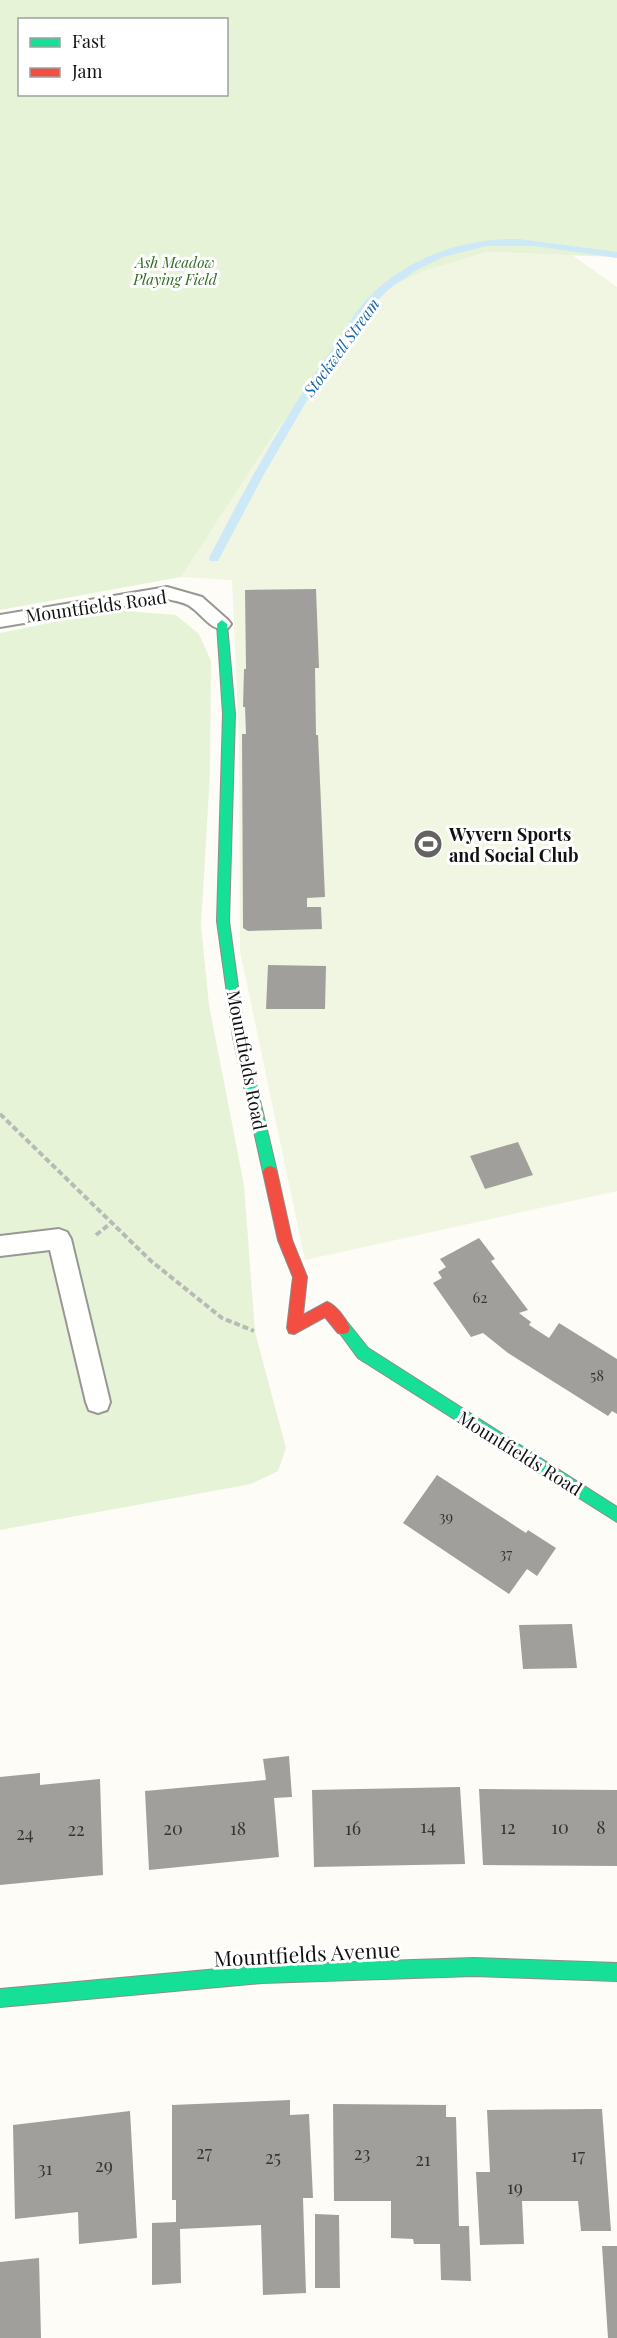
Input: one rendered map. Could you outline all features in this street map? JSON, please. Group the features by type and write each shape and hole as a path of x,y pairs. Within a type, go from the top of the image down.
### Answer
{"street":[{"name":"Mountfields Road","path":"222,624 229,714 223,921 239,1037 285,1240 300,1276 294,1328"},
{"name":"Mountfields Road","path":"294,1328 327,1308 363,1353 617,1515"},
{"name":"Mountfields Avenue","path":"0,1998 262,1974 474,1967 617,1972"}],"lane":[{"name":"Mountfields Road","path":"0,621 167,592 196,601 222,624"},
{"path":"0,1246 59,1239 98,1402"}],"path":[{"path":"0,1114 151,1261 222,1318 255,1332 294,1328"}],"green space":[{"name":"Ash Meadow Playing Field","path":"0,0 617,0 617,257 486,252 279,427 181,577 0,610"},
{"name":"Wyvern Sports and Social Club","path":"486,252 572,255 617,287 617,1191 305,1260 240,951 239,738 232,580 181,577 279,427 373,295 423,271"},
{"path":"113,610 176,615 199,634 211,661 210,773 201,925 209,1005 244,1185 255,1332 286,1448 278,1471 251,1484 0,1530 0,633"}],"building":[{"path":"316,589 319,668 315,668 316,735 318,735 325,897 307,898 307,907 321,907 322,929 248,931 243,928 242,734 246,734 245,707 243,707 244,669 246,669 245,590"},
{"path":"268,965 326,966 325,1009 266,1009"},
{"path":"518,1142 533,1175 485,1189 470,1156"},
{"path":"479,1238 495,1259 491,1261 528,1310 519,1313 531,1322 529,1325 549,1338 559,1323 617,1359 617,1414 612,1411 608,1416 508,1353 483,1333 471,1337 433,1283 442,1278 438,1272 446,1267 440,1259"},
{"path":"437,1475 526,1533 528,1530 556,1548 537,1576 527,1569 509,1594 403,1523"},
{"path":"572,1624 577,1668 523,1669 519,1625"},
{"path":"289,1756 292,1797 274,1798 279,1857 149,1870 145,1791 266,1780 263,1759"},
{"path":"40,1773 40,1785 100,1779 103,1875 0,1885 0,1777"},
{"path":"460,1787 465,1864 314,1867 312,1790"},
{"path":"479,1789 617,1790 617,1866 483,1865"},
{"path":"290,2100 290,2115 309,2114 313,2198 303,2198 306,2293 263,2295 261,2225 180,2229 181,2283 152,2285 152,2223 176,2222 176,2200 172,2200 172,2105"},
{"path":"333,2104 446,2105 446,2117 456,2117 459,2226 469,2226 471,2281 441,2280 440,2244 414,2244 413,2239 391,2238 391,2201 334,2201"},
{"path":"602,2109 611,2231 581,2231 578,2201 522,2201 524,2244 480,2245 476,2172 490,2172 487,2110"},
{"path":"130,2111 137,2238 79,2244 78,2212 15,2219 13,2125"},
{"path":"315,2214 339,2215 340,2288 315,2288"},
{"path":"602,2246 617,2246 617,2338 608,2338"},
{"path":"39,2258 41,2338 0,2338 0,2262"}],"waterway":[{"name":"Stockwell Stream","path":"214,558 258,476 305,397 364,309 373,298 398,278 440,255 486,243 519,242 617,255"}],"traffic: fast":[{"path":"222,624 229,714 223,921 239,1037 270,1172"},
{"path":"343,1328 363,1353 617,1515"},
{"path":"0,1998 262,1974 474,1967 617,1972"}],"traffic: jam":[{"path":"270,1172 285,1240 300,1277 294,1328 327,1308 343,1328"}],"place":[{"name":"Wyvern Sports and Social Club","path":"428,844"}]}
